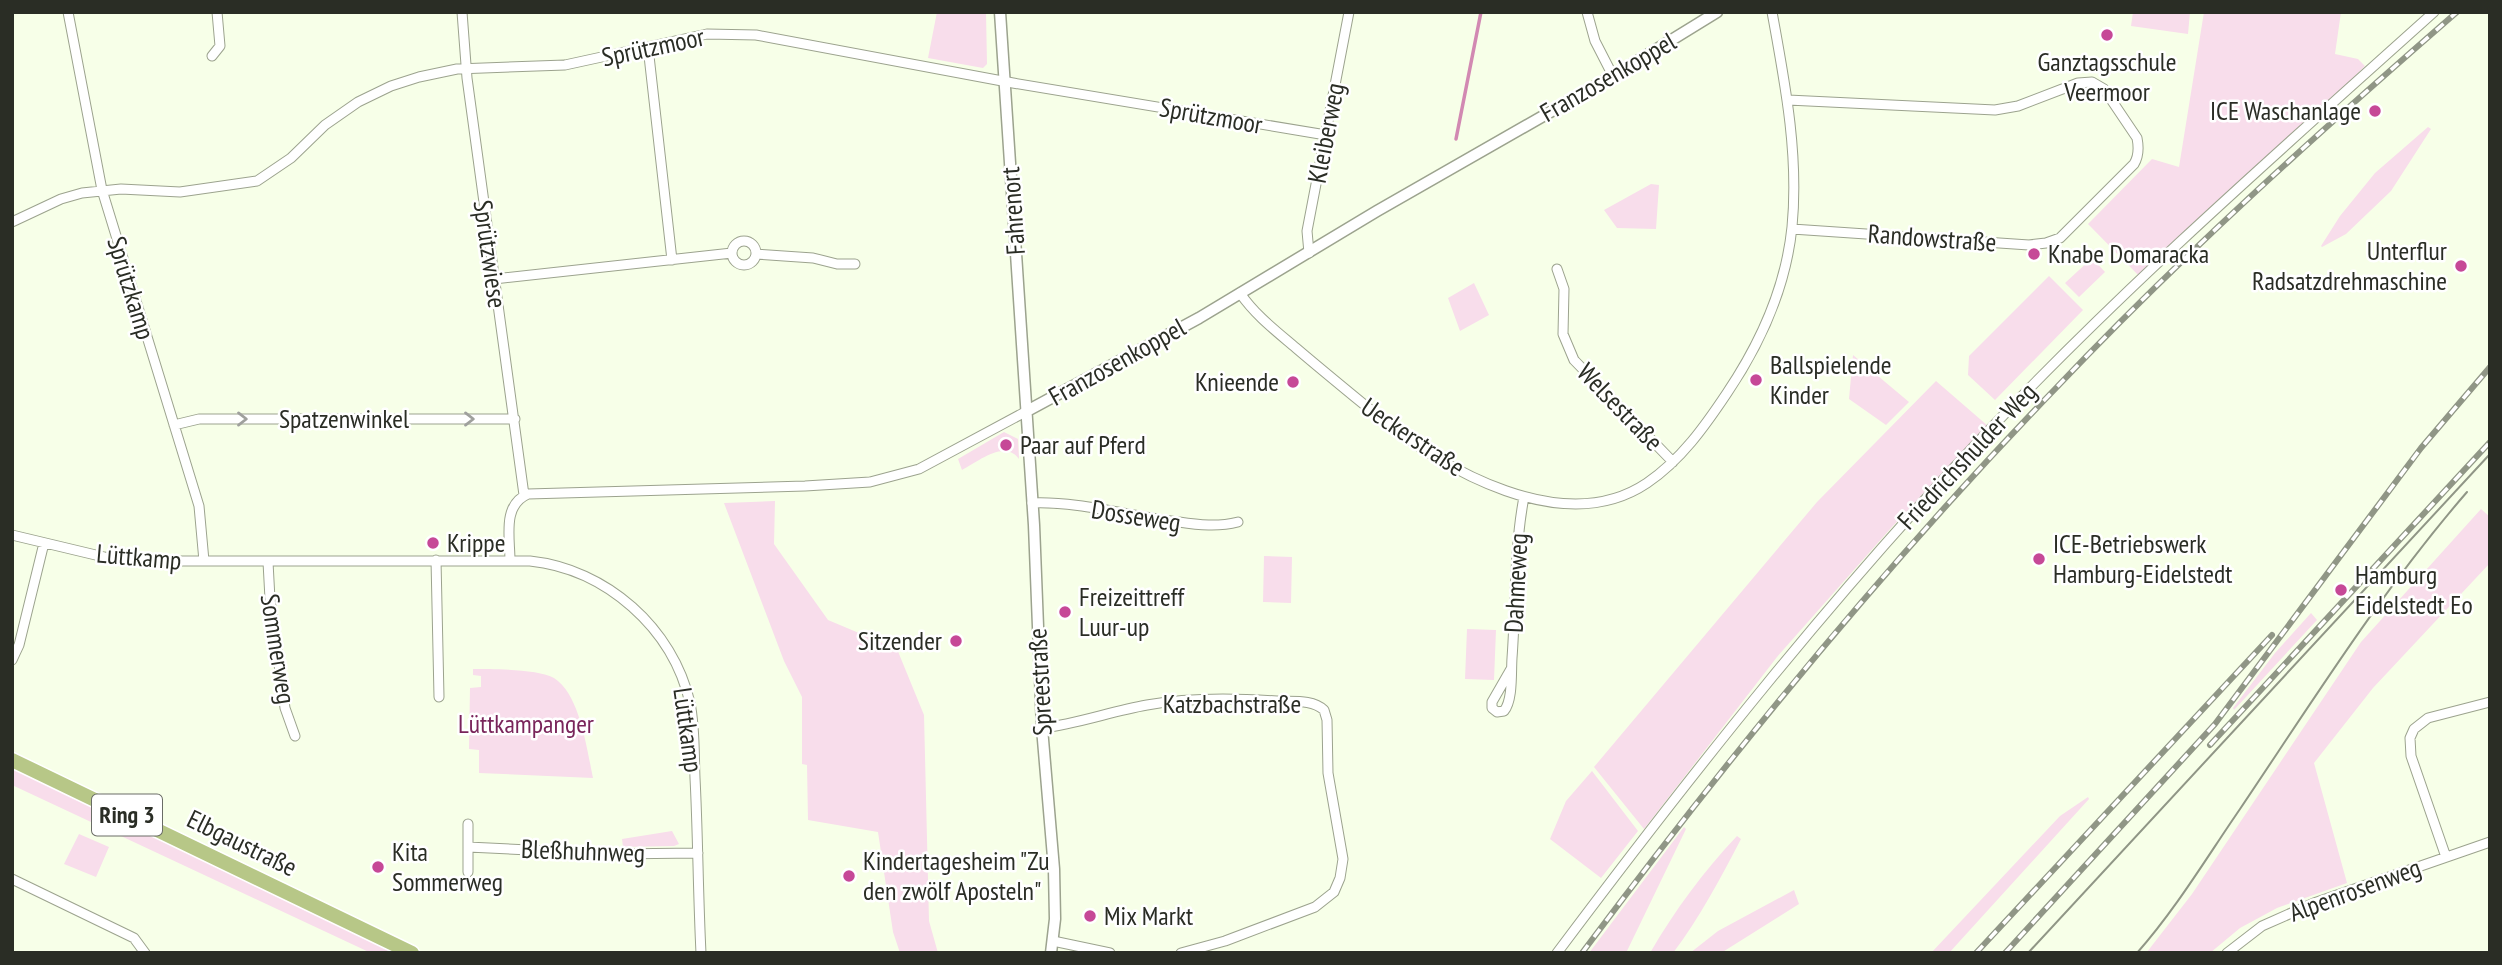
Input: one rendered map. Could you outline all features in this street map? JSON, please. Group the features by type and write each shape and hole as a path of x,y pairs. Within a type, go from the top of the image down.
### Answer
{"main road":[{"name":"Elbgaustraße","path":"12,760 412,953"}],"street":[{"name":"Sprützkamp","path":"68,12 102,190 199,506 204,561"},
{"path":"212,56 220,46 217,12"},
{"name":"Sprützwiese","path":"463,12 466,68 524,495"},
{"name":"Fahrenort","path":"1000,12 1027,411"},
{"name":"Kleiberweg","path":"1309,253 1307,231 1349,12"},
{"path":"1587,12 1595,41 1613,76"},
{"name":"Franzosenkoppel","path":"524,495 537,492 826,486 870,482 919,469 1167,336 1389,204 1613,76 1717,12"},
{"name":"Ueckerstraße","path":"1240,293 1254,312 1355,397 1418,446 1461,472 1524,497 1575,502 1609,498 1646,484 1673,462 1721,402 1749,358 1776,295 1792,229 1794,165 1788,100 1773,12"},
{"name":"Friedrichshulder Weg","path":"1557,953 1647,834 1876,553 1994,425 2139,282 2434,12"},
{"name":"Sprützmoor","path":"12,222 61,199 102,190 186,191 257,181 291,159 325,125 358,102 401,83 437,73 466,68 565,65 705,34 756,35 1326,135"},
{"path":"648,47 672,260"},
{"name":"Randowstraße","path":"1788,100 1995,110 2028,102 2078,83 2092,82 2104,89 2137,138 2139,146 2134,164 2066,233 2046,243 2029,245 1792,229"},
{"path":"747,241 754,246 756,254 752,262 744,265 735,261 732,253 738,242 747,241"},
{"path":"494,279 732,253"},
{"path":"756,254 855,264"},
{"name":"Welsestraße","path":"1558,269 1564,289 1563,334 1574,360 1673,462"},
{"name":"Spreestraße","path":"1027,411 1042,728 1054,869 1052,947"},
{"name":"Spatzenwinkel","path":"174,425 200,419 514,419"},
{"path":"510,561 510,511 513,504 524,495"},
{"name":"Dahmeweg","path":"1511,669 1520,518 1524,497"},
{"name":"Dosseweg","path":"1032,503 1058,503 1198,525 1238,522"},
{"name":"Lüttkamp","path":"12,536 121,560 510,561 549,563 598,581 623,598 646,620 665,645 679,672 690,705 701,953"},
{"path":"12,660 19,645 44,543"},
{"path":"436,561 439,697"},
{"name":"Sommerweg","path":"268,562 270,599 283,696 295,736"},
{"name":"Katzbachstraße","path":"1042,728 1149,704 1188,699 1311,703 1324,710 1327,720 1328,773 1343,859 1340,878 1334,892 1315,907 1225,941 1181,953"},
{"path":"2446,857 2410,756 2410,738 2414,729 2428,718 2490,702"},
{"path":"468,824 468,872"},
{"name":"Alpenrosenweg","path":"2227,953 2251,933 2274,919 2490,842"},
{"name":"Bleßhuhnweg","path":"468,847 612,854 698,853"},
{"path":"12,879 134,938 145,953"},
{"path":"1052,947 1110,953"}],"green space":[{"path":"937,12 986,12 987,64 983,68 928,58"},
{"path":"2133,12 2190,12 2188,34 2131,26"},
{"path":"2204,12 2341,12 2335,54 2358,59 2365,66 2259,172 2143,280 2088,224 2152,159 2179,167"},
{"path":"2428,127 2431,129 2391,191 2346,234 2322,247 2340,216 2375,173"},
{"path":"1651,184 1659,185 1656,229 1617,228 1604,210"},
{"path":"2092,258 2105,272 2079,297 2065,283"},
{"path":"2049,276 2083,310 1995,400 1968,375 1969,356"},
{"path":"1474,283 1489,315 1460,331 1448,298"},
{"path":"1853,355 1909,402 1886,425 1849,399"},
{"path":"1936,381 1988,426 1891,528 1777,657 1644,829 1594,767 1817,502"},
{"path":"1004,432 1018,439 1019,459 1013,453 999,452 962,470 958,459"},
{"path":"775,501 774,544 828,620 897,649 924,715 929,921 938,953 900,953 893,932 878,832 808,820 807,765 802,764 802,697 784,661 724,503"},
{"path":"2481,509 2490,517 2490,563 2373,688 2314,763 2347,883 2277,908 2240,928 2210,953 2147,952 2192,894 2361,642"},
{"path":"1264,556 1292,557 1291,603 1263,602"},
{"path":"2311,613 2317,620 2234,710 2275,653"},
{"path":"1467,629 1496,630 1494,680 1465,679"},
{"name":"Lüttkampanger","path":"473,669 538,673 554,678 563,686 581,724 593,778 479,773 479,750 469,749 470,688 481,687 481,676 473,675"},
{"path":"12,767 397,953 371,953 12,785"},
{"path":"1592,771 1638,831 1601,878 1550,839 1566,801"},
{"path":"2088,797 1949,953 1931,953 2060,816"},
{"path":"1684,827 1686,829 1626,953 1589,953"},
{"path":"672,831 679,844 674,846 623,847 622,839"},
{"path":"79,834 109,847 96,877 64,864"},
{"path":"1737,836 1741,839 1717,883 1673,953 1650,953 1690,892"},
{"path":"1794,890 1799,904 1721,953 1690,953 1718,931"}],"waterway":[{"path":"1456,139 1481,12"}],"tram line":[{"path":"2028,953 2490,454"},
{"path":"2137,953 2191,882 2377,607 2467,492"}],"railway":[{"path":"1582,953 1751,734 1930,523 1993,455 2202,242 2457,12"},
{"path":"2005,953 2215,724 2421,448 2490,367"},
{"path":"2210,745 2490,442"},
{"path":"1976,953 2272,635"}],"place":[{"name":"Ganztagsschule Veermoor","path":"2107,35"},
{"name":"ICE Waschanlage","path":"2375,111"},
{"name":"Knabe Domaracka","path":"2034,254"},
{"name":"Unterflur Radsatzdrehmaschine","path":"2461,266"},
{"name":"Ballspielende Kinder","path":"1756,380"},
{"name":"Knieende","path":"1293,382"},
{"name":"Paar auf Pferd","path":"1006,445"},
{"name":"Krippe","path":"433,543"},
{"name":"ICE-Betriebswerk Hamburg-Eidelstedt","path":"2039,559"},
{"name":"Hamburg Eidelstedt Eo","path":"2341,590"},
{"name":"Freizeittreff Luur-up","path":"1065,612"},
{"name":"Sitzender","path":"956,641"},
{"name":"Kita Sommerweg","path":"378,867"},
{"name":"Kindertagesheim \"Zu den zwölf Aposteln\"","path":"849,876"},
{"name":"Mix Markt","path":"1090,916"}]}
